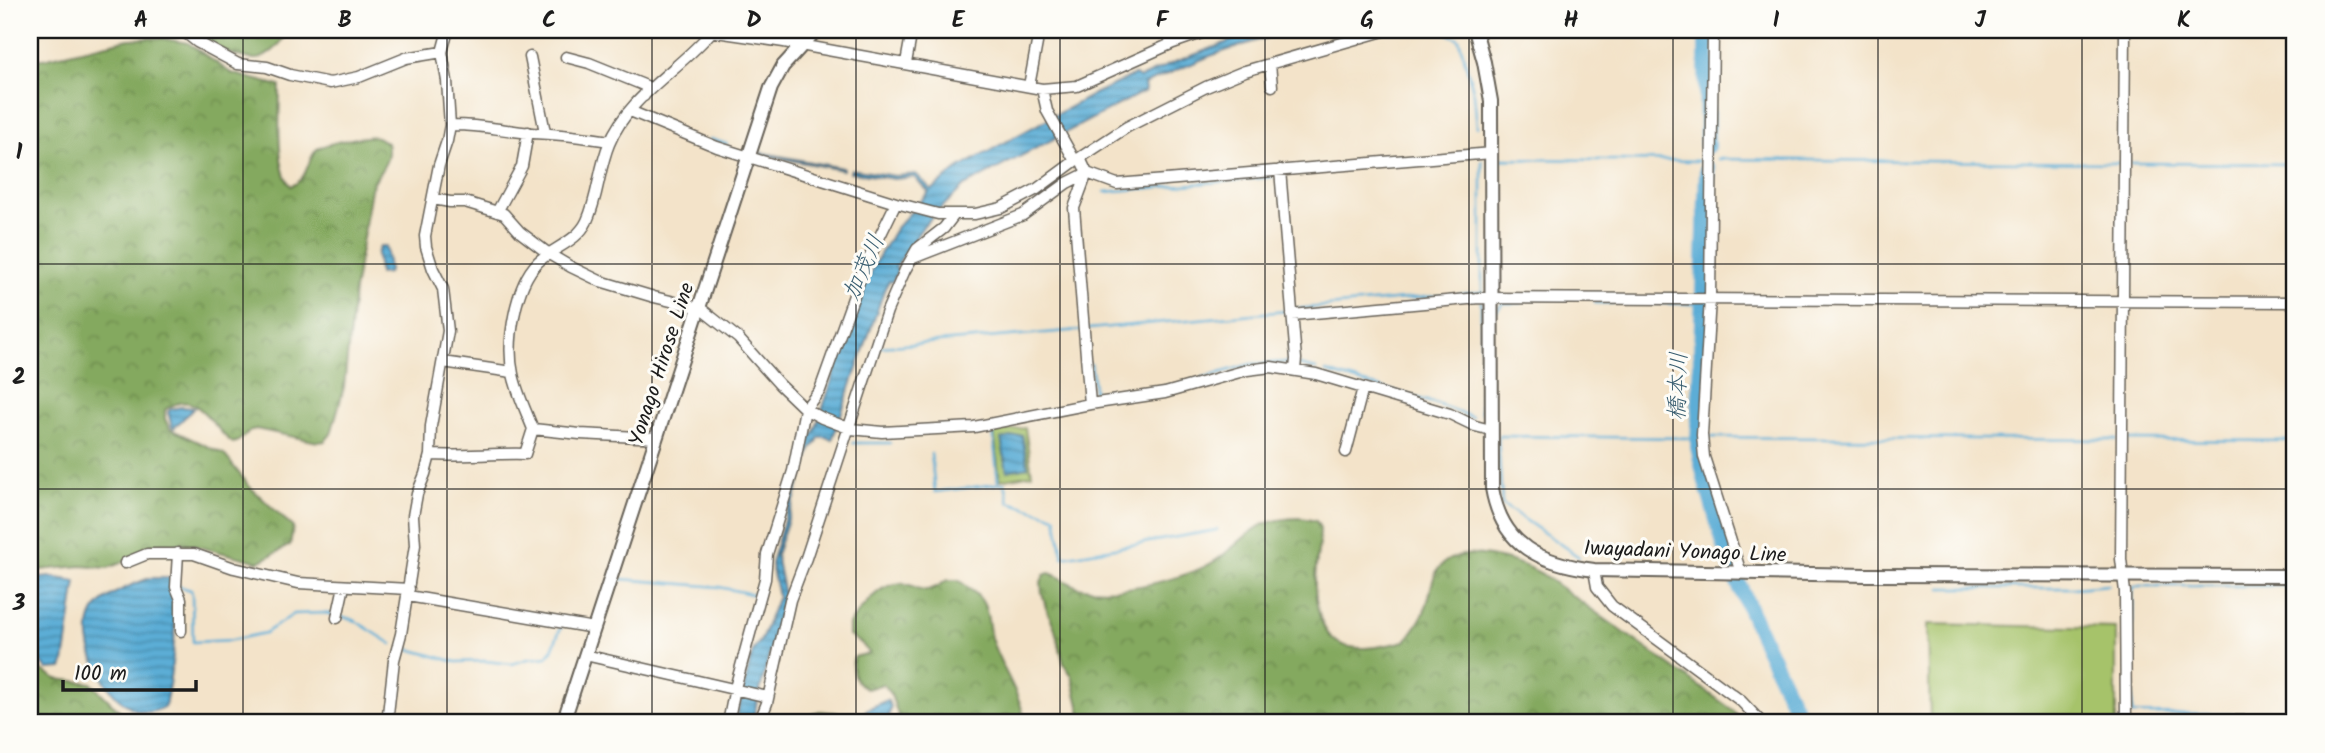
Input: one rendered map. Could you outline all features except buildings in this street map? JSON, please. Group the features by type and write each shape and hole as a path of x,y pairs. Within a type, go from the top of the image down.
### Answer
{"main road":[{"name":"Yonago Hirose Line","path":"563,723 771,88 783,66 816,30"},
{"name":"Iwayadani Yonago Line","path":"1475,30 1491,101 1492,488 1495,507 1503,523 1517,540 1540,558 1565,566 1594,570 1867,575 2295,576"}],"street":[{"path":"183,30 197,42 238,64 267,67 330,83 359,77 406,58 442,52"},
{"path":"387,723 394,660 401,634 415,545 414,516 417,495 430,455 431,426 448,331 443,289 433,269 425,236 450,125 442,52 448,30"},
{"path":"430,455 525,454 533,429 512,372 513,327 519,299 530,272 549,254 574,238 587,221 610,141 635,104 710,30 786,37 800,46 1042,89 1077,86 1173,43 1210,30"},
{"path":"906,63 912,30"},
{"path":"1028,30 1037,37 1029,86"},
{"path":"1164,30 1173,43"},
{"path":"630,111 717,147 901,204 938,214 975,214 1000,208 1037,189 1075,157 1170,104 1236,75 1387,30"},
{"path":"1713,30 1702,435 1704,457 1735,572"},
{"path":"2125,30 2121,559 2126,722 2295,721"},
{"path":"530,57 545,132"},
{"path":"566,57 589,63 646,86 644,96"},
{"path":"1270,64 1272,86"},
{"path":"1042,89 1047,111 1087,173 1117,184 1492,153"},
{"path":"450,125 475,125 610,141"},
{"path":"498,212 522,166 528,132"},
{"path":"1280,170 1295,370"},
{"path":"912,258 1023,215 1067,183 1087,173"},
{"path":"1087,173 1074,208 1090,404"},
{"path":"433,199 465,202 508,216 520,232 549,254 600,281 654,298 700,308 738,338 805,409 842,427 876,432 974,427 1090,404 1165,393 1247,370 1270,368 1295,370 1363,388 1450,414 1491,430"},
{"path":"728,723 765,579 767,554 793,471 805,409 820,390 858,281 901,204"},
{"path":"759,723 768,697 790,600 806,558 842,427 887,311 912,258 954,215"},
{"path":"1292,314 1491,298 2295,302"},
{"path":"443,362 512,372"},
{"path":"1346,452 1363,388"},
{"path":"533,429 657,438"},
{"path":"178,553 176,585 181,599 181,631"},
{"path":"125,563 147,554 194,554 234,568 298,583 408,593 594,628"},
{"path":"1594,570 1597,587 1612,606 1741,701 1762,723"},
{"path":"337,618 344,586"},
{"path":"585,655 768,697"}],"green space":[{"path":"217,30 285,30 286,34 270,53 261,58 250,59 224,51 194,36 195,33"},
{"path":"159,38 188,43 231,73 280,86 280,154 286,178 291,186 301,179 320,147 372,137 378,137 387,143 386,162 371,189 354,291 344,387 331,434 325,441 318,442 256,429 233,443 196,406 177,404 165,410 165,419 170,429 224,454 249,486 293,527 290,545 259,562 192,545 163,543 149,546 108,568 81,566 30,571 30,59 43,59 129,39"},
{"path":"1025,428 1032,474 1000,480 994,432"},
{"path":"1301,518 1316,521 1320,528 1315,580 1318,610 1323,626 1331,637 1341,644 1353,648 1368,648 1405,641 1423,614 1439,568 1448,560 1461,556 1489,556 1542,574 1734,711 1742,723 1083,723 1072,676 1064,664 1042,593 1041,582 1044,575 1049,573 1078,587 1098,590 1155,583 1209,564 1265,524"},
{"path":"947,580 958,580 977,595 984,605 991,638 1019,701 1025,723 901,723 891,695 883,684 867,689 856,680 853,671 854,657 869,653 861,643 849,636 849,624 864,606 875,594 888,586 903,584 924,590"},
{"path":"1928,624 2116,628 2116,723 1930,723"},
{"path":"30,663 57,679 91,683 132,723 30,723"},
{"path":"819,711 837,713 848,723 796,723"}],"water":[{"path":"1260,30 1289,30 1210,56 1144,84 1145,91 964,186 924,225 895,268 898,270 892,282 889,281 885,288 832,440 819,437 812,447 776,555 784,595 754,714 751,723 735,723 753,651 762,638 778,596 771,564 773,556 807,446 815,431 859,300 875,263 895,229 929,192 914,177 894,179 850,172 851,169 895,176 916,174 932,190 956,170 1096,93 1135,75 1140,78"},
{"path":"759,152 843,168 843,170 758,154"},
{"path":"380,246 386,246 388,273 379,274 377,254"},
{"path":"182,407 194,408 174,428 168,412"},
{"path":"1022,435 1028,467 1007,471 1001,439"},
{"path":"51,577 76,581 64,663 62,668 47,669 30,650 30,579"},
{"path":"150,578 173,578 175,626 165,706 148,712 132,708 116,696 103,679 94,660 89,639 90,621 103,601"},
{"path":"887,700 891,706 887,723 871,723 862,718 866,710"}],"waterway":[{"path":"295,30 319,36 343,30"},
{"name":"橋本川","path":"1706,30 1707,146"},
{"path":"2115,30 2122,37"},
{"path":"1443,31 1459,39 1474,94 1477,127"},
{"path":"710,139 727,144"},
{"path":"1498,287 1499,159 1707,161"},
{"path":"1718,159 2119,163"},
{"path":"1295,309 1482,292 1482,161"},
{"path":"2130,163 2295,164"},
{"name":"橋本川","path":"1707,169 1698,447 1730,564 1802,723"},
{"path":"1105,192 1273,177"},
{"path":"1481,301 1481,413"},
{"path":"1497,310 1503,303 1521,303"},
{"path":"1595,303 1703,304"},
{"path":"516,354 521,310"},
{"path":"1088,329 1287,311"},
{"path":"879,347 1081,330"},
{"path":"1202,378 1251,364 1290,362"},
{"path":"1091,364 1095,396"},
{"path":"1299,365 1316,369"},
{"path":"1326,372 1434,403 1472,417"},
{"path":"1096,397 1172,386"},
{"path":"993,432 998,483"},
{"path":"1498,436 1697,438"},
{"path":"1706,437 2117,440"},
{"path":"1498,439 1502,504 1579,557"},
{"path":"2128,440 2295,441"},
{"path":"853,443 890,443"},
{"path":"931,454 935,492 1005,483 1009,502 1056,517 1063,557 1217,530"},
{"path":"621,579 719,587 756,595"},
{"path":"1941,588 2074,588 2108,585"},
{"path":"178,586 191,590 193,642 232,640 265,633 294,614 334,615"},
{"path":"2295,586 2133,586 2132,714 2295,715"},
{"path":"340,616 354,620 392,644"},
{"path":"402,647 456,662 512,664 547,657 561,627"}],"water label":[{"name":"加茂川","path":"863,267"}]}
